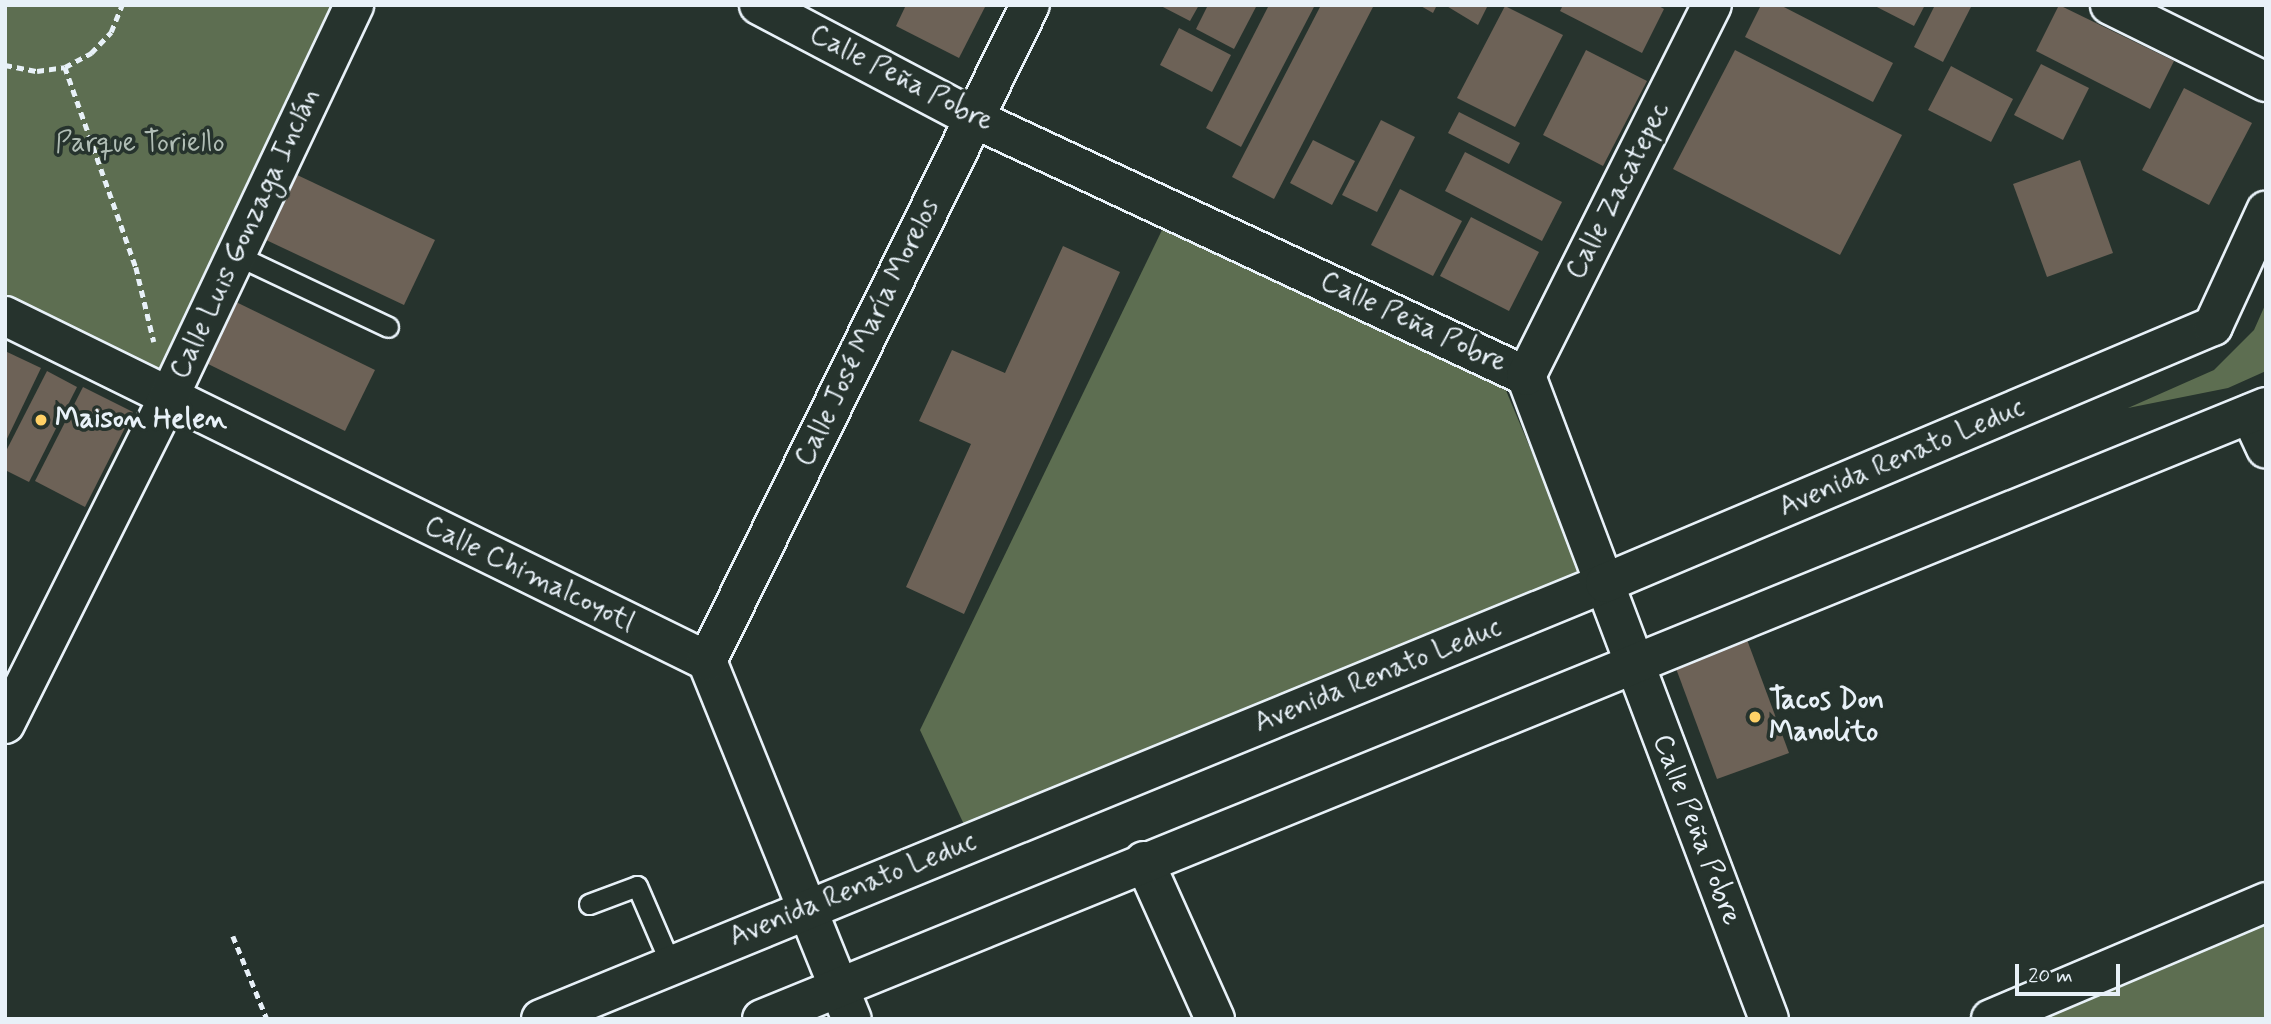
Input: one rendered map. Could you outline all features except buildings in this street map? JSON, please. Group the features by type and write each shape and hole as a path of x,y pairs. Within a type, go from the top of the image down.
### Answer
{"street":[{"name":"Calle Luis Gonzaga Inclán","path":"5,724 168,399 354,5"},
{"name":"Calle Peña Pobre","path":"759,5 973,118 1526,376 1605,583 1632,663 1769,1019"},
{"name":"Calle José María Morelos","path":"707,661 1030,5"},
{"name":"Calle Zacatepec","path":"1526,376 1712,5"},
{"path":"2110,5 2266,82"},
{"name":"Avenida Renato Leduc","path":"541,1019 1605,583 2213,326 2266,211"},
{"name":"Calle Chimalcoyotl","path":"5,316 168,399 707,661"},
{"path":"762,1019 846,1003 1144,862 2258,411 2266,449"},
{"path":"707,661 846,1003"},
{"path":"1144,862 1215,1019"},
{"path":"1991,1019 2266,902"}],"lane":[{"path":"236,255 388,327"},
{"path":"589,904 637,886 671,965"}],"path":[{"path":"5,65 37,71 65,67 91,53 111,32 122,5"},
{"path":"65,67 136,267 168,399"},
{"path":"233,936 267,1019"}],"green space":[{"name":"Parque Toriello","path":"5,5 354,5 168,399 5,317"},
{"path":"1163,228 1505,388 1586,582 967,831 920,730"},
{"path":"2266,303 2266,371 2228,388 2128,408 2214,370 2254,330"},
{"path":"2266,920 2266,1019 2010,1019"}],"place":[{"name":"Maison Helen","path":"41,420"},
{"name":"Tacos Don Manolito","path":"1755,717"}]}
